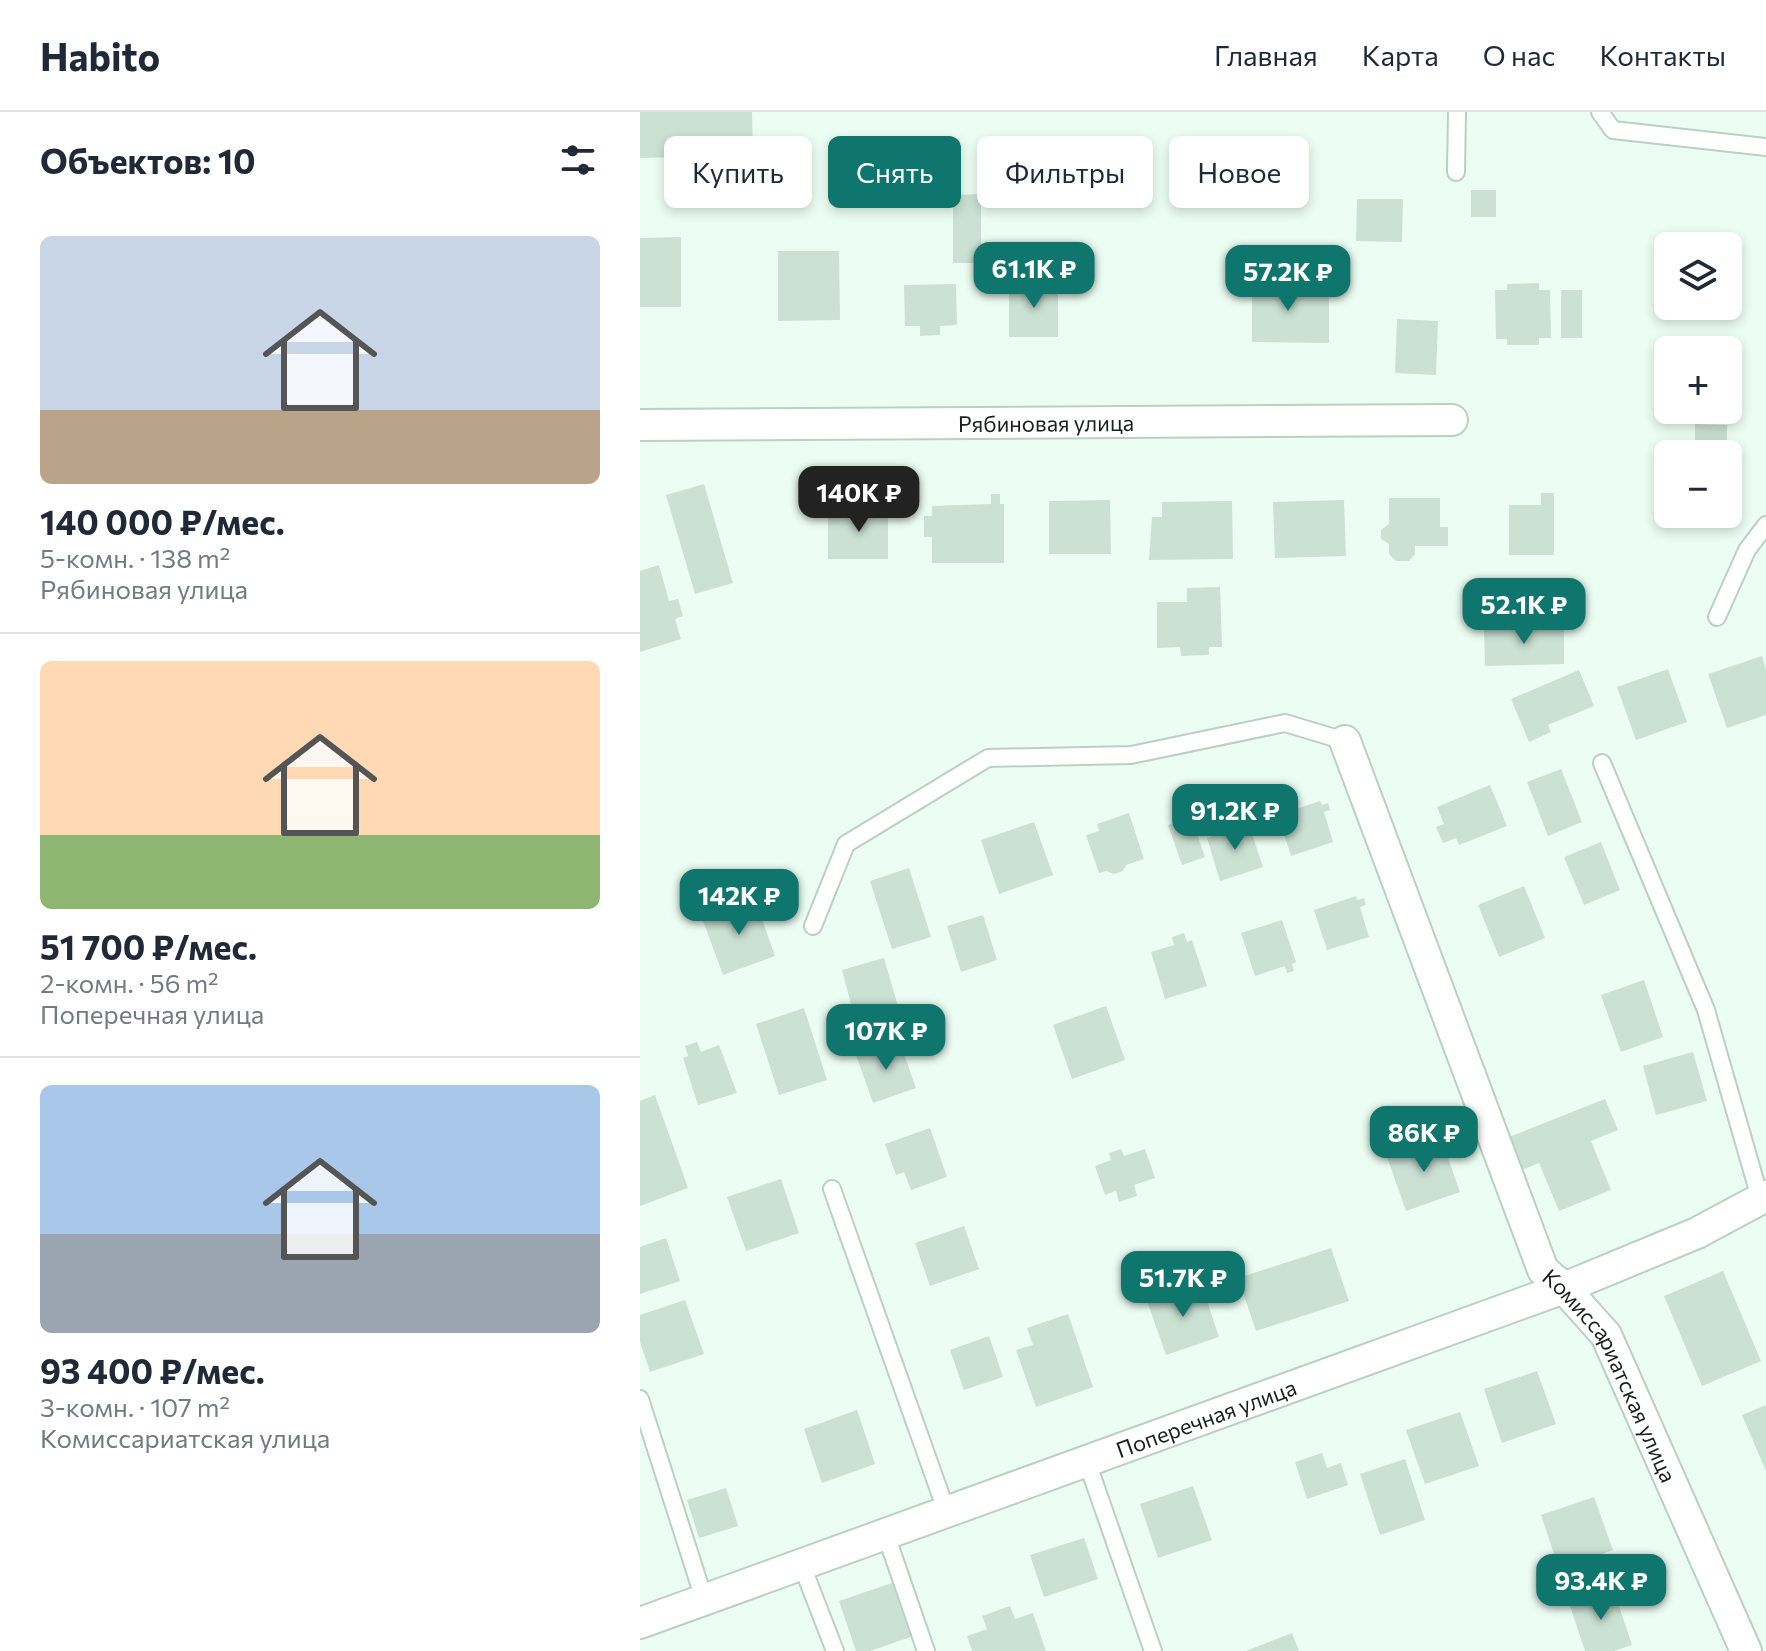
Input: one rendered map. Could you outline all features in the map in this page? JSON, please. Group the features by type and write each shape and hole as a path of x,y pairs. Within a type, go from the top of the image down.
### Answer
{"street":[{"name":"Рябиновая улица","path":"640,425 1452,420"},
{"name":"Комиссариатская улица","path":"1345,741 1543,1270 1564,1288 1606,1335 1746,1651"},
{"name":"Поперечная улица","path":"640,1623 1564,1288 1697,1233 1763,1197"}],"lane":[{"path":"1456,172 1457,112"},
{"path":"1600,112 1613,130 1766,147"},
{"path":"1717,617 1747,550 1766,525"},
{"path":"813,926 846,844 988,758 1131,755 1285,723 1345,741"},
{"path":"1602,763 1706,1010 1763,1197"},
{"path":"832,1189 946,1510"},
{"path":"640,1399 704,1599"},
{"path":"1086,1459 1153,1651"},
{"path":"885,1532 926,1651"},
{"path":"801,1563 835,1651"}],"building":[{"path":"640,112 752,112 753,136 664,136 664,157 640,158"},
{"path":"1471,190 1496,190 1496,217 1471,217"},
{"path":"977,194 977,208 981,208 981,263 953,263 953,208 961,208 961,195"},
{"path":"1357,199 1403,199 1402,242 1356,241"},
{"path":"681,237 681,307 640,307 640,238"},
{"path":"778,251 839,251 840,320 778,321"},
{"path":"1252,278 1291,278 1291,292 1329,293 1329,343 1252,342"},
{"path":"1009,282 1058,282 1058,337 1009,337"},
{"path":"1539,283 1539,290 1550,290 1551,338 1539,338 1539,345 1507,345 1507,339 1496,339 1495,290 1507,290 1507,284"},
{"path":"956,284 957,325 940,326 940,335 920,336 920,326 905,326 904,285"},
{"path":"1561,290 1582,290 1582,338 1561,338"},
{"path":"1397,319 1438,321 1436,375 1395,373"},
{"path":"1695,424 1727,425 1727,440 1695,440"},
{"path":"704,484 733,583 695,594 666,495"},
{"path":"1541,493 1554,493 1554,555 1509,555 1509,505 1541,505"},
{"path":"991,494 1000,494 1000,504 1004,504 1004,563 932,563 932,537 924,537 924,516 932,516 932,506 991,504"},
{"path":"1389,498 1440,498 1440,527 1448,527 1448,546 1415,546 1415,554 1409,561 1396,561 1389,554 1389,544 1381,539 1381,530 1389,524"},
{"path":"875,499 884,499 884,510 888,510 888,559 828,559 828,510 875,510"},
{"path":"1110,500 1111,554 1049,554 1049,501"},
{"path":"1344,500 1346,556 1275,558 1273,502"},
{"path":"1232,501 1233,559 1149,560 1152,517 1162,517 1162,502"},
{"path":"659,565 669,601 678,599 683,616 675,619 681,639 640,652 640,571"},
{"path":"1220,587 1222,647 1209,647 1209,655 1181,656 1180,647 1157,648 1157,602 1187,602 1187,588"},
{"path":"1564,627 1564,664 1485,666 1484,629"},
{"path":"1762,656 1766,669 1766,715 1727,728 1708,674"},
{"path":"1668,669 1687,722 1636,740 1617,687"},
{"path":"1579,670 1594,706 1548,725 1551,732 1529,742 1511,699"},
{"path":"1561,769 1582,822 1548,836 1527,782"},
{"path":"1490,785 1507,826 1459,845 1456,838 1443,843 1436,827 1444,824 1437,807"},
{"path":"1320,801 1322,805 1328,803 1330,810 1324,812 1333,842 1291,856 1278,815"},
{"path":"1129,813 1144,859 1126,865 1123,871 1114,874 1106,871 1099,873 1086,835 1099,831 1097,824"},
{"path":"1191,817 1205,857 1182,865 1168,825"},
{"path":"1243,819 1245,826 1249,825 1263,867 1220,881 1207,838 1238,828 1236,821"},
{"path":"1034,822 1053,875 999,894 981,840"},
{"path":"1601,842 1620,890 1584,905 1564,857"},
{"path":"909,868 931,937 892,949 870,881"},
{"path":"1524,886 1545,938 1499,957 1478,905"},
{"path":"1356,896 1357,900 1364,898 1366,905 1360,907 1369,937 1327,950 1314,910"},
{"path":"755,899 775,956 723,975 702,918"},
{"path":"983,915 997,960 961,972 947,926"},
{"path":"1282,920 1296,962 1292,964 1294,971 1287,973 1285,966 1255,976 1241,933"},
{"path":"1184,933 1187,942 1192,940 1207,986 1165,999 1151,952 1174,945 1172,937"},
{"path":"884,958 899,1010 856,1023 842,970"},
{"path":"1644,980 1663,1037 1621,1052 1601,995"},
{"path":"1106,1006 1125,1060 1072,1079 1053,1025"},
{"path":"804,1008 827,1080 779,1095 756,1024"},
{"path":"899,1040 916,1088 873,1103 856,1055"},
{"path":"697,1042 701,1052 719,1045 737,1093 698,1105 683,1058 688,1056 685,1046"},
{"path":"1693,1052 1707,1101 1656,1115 1643,1066"},
{"path":"655,1095 688,1188 640,1206 640,1101"},
{"path":"1605,1099 1618,1130 1591,1141 1611,1190 1559,1211 1539,1163 1517,1172 1504,1139"},
{"path":"930,1128 947,1177 911,1190 904,1172 896,1175 885,1144"},
{"path":"1441,1138 1460,1192 1406,1211 1387,1157"},
{"path":"1121,1149 1124,1156 1145,1149 1155,1178 1134,1185 1137,1196 1119,1202 1116,1191 1105,1195 1095,1166 1111,1160 1109,1153"},
{"path":"781,1179 799,1233 746,1251 727,1197"},
{"path":"964,1226 979,1269 930,1286 915,1243"},
{"path":"666,1238 680,1281 640,1294 640,1247"},
{"path":"1331,1248 1349,1301 1256,1331 1238,1278"},
{"path":"1723,1271 1761,1361 1702,1386 1664,1296"},
{"path":"1201,1283 1219,1337 1166,1355 1147,1301"},
{"path":"685,1300 704,1354 650,1372 640,1342 640,1315"},
{"path":"1068,1314 1093,1387 1036,1407 1016,1350 1033,1345 1027,1328"},
{"path":"989,1336 1003,1377 964,1390 950,1350"},
{"path":"1537,1371 1556,1424 1502,1443 1484,1389"},
{"path":"1766,1405 1766,1471 1742,1415"},
{"path":"857,1410 875,1464 822,1483 804,1429"},
{"path":"1460,1412 1479,1466 1425,1484 1406,1430"},
{"path":"1322,1453 1327,1468 1341,1463 1348,1485 1307,1499 1295,1462"},
{"path":"1405,1459 1425,1520 1380,1535 1360,1474"},
{"path":"1193,1486 1212,1540 1158,1558 1140,1504"},
{"path":"726,1488 738,1526 699,1538 687,1500"},
{"path":"1594,1497 1613,1550 1559,1569 1541,1515"},
{"path":"1084,1538 1098,1579 1044,1597 1030,1555"},
{"path":"892,1583 911,1637 870,1651 856,1651 839,1601"},
{"path":"1613,1588 1632,1645 1614,1651 1585,1651 1569,1603"},
{"path":"1010,1606 1015,1619 1033,1613 1046,1651 972,1651 967,1636 987,1629 982,1616"},
{"path":"1292,1633 1299,1651 1246,1651"}]}
